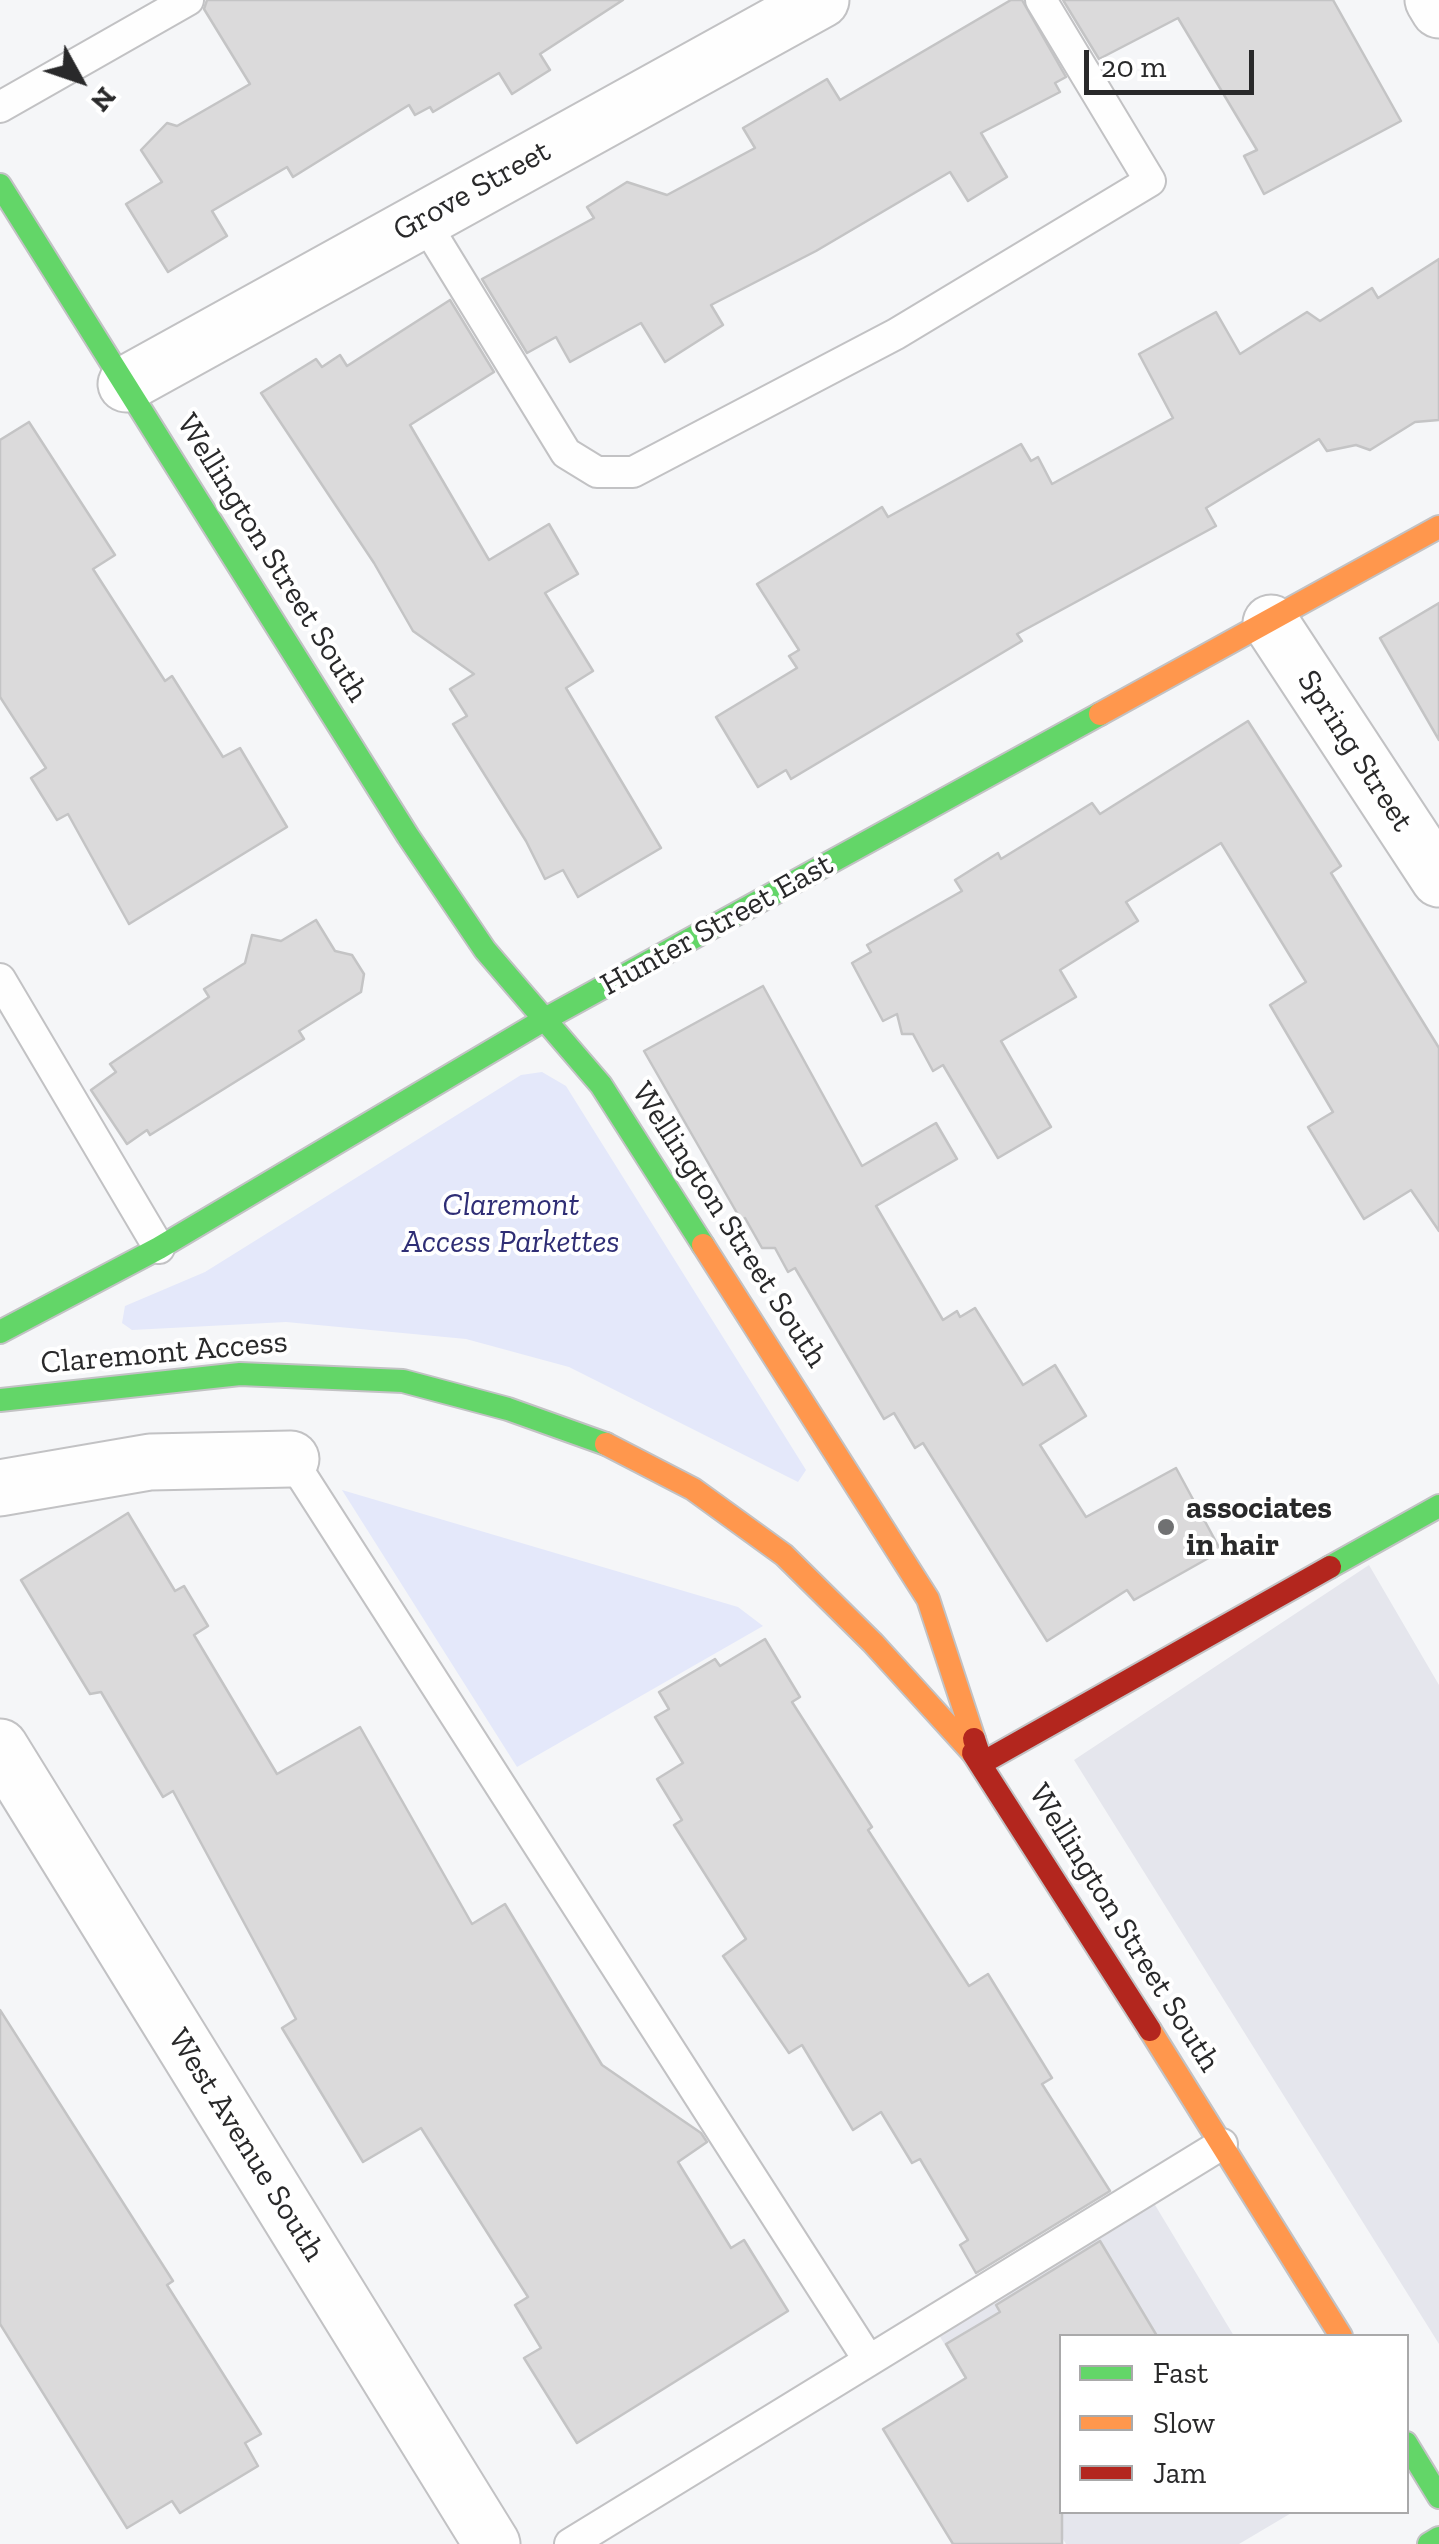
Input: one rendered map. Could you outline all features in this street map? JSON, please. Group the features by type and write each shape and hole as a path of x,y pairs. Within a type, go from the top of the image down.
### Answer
{"street":[{"name":"Grove Street","path":"126,384 820,0"},
{"path":"1433,0 1439,10"},
{"name":"Wellington Street South","path":"0,184 430,868 484,950 547,1018 601,1085 928,1599 982,1762 1340,2334"},
{"name":"Hunter Street East","path":"0,1332 159,1248 547,1018 1439,528"},
{"name":"Spring Street","path":"1271,623 1439,879"},
{"name":"Claremont Access","path":"0,1400 240,1374 403,1381 508,1409 608,1446 693,1489 784,1555 982,1762"},
{"path":"0,1488 150,1462 291,1459"},
{"path":"982,1762 1439,1506"},
{"name":"West Avenue South","path":"0,1747 492,2544"},
{"path":"1409,2448 1439,2496"},
{"path":"1429,2544 1439,2538"}],"lane":[{"path":"0,107 188,0"},
{"path":"422,218 566,454 597,472 633,472 896,334 1150,181 1041,0"},
{"path":"0,979 159,1248"},
{"path":"291,1459 868,2359"},
{"path":"570,2544 1222,2144"}],"shaded area":[{"path":"1369,1565 1439,1685 1439,2344 1074,1760"},
{"path":"1149,2195 1233,2334 1059,2334 1059,2514 1290,2514 1239,2544 1066,2544 934,2327"}],"green space":[{"name":"Claremont Access Parkettes","path":"542,1072 566,1086 806,1470 798,1482 569,1367 466,1339 286,1322 132,1330 122,1323 125,1306 205,1272 521,1075"},
{"path":"342,1490 738,1607 763,1626 517,1767"}],"building":[{"path":"207,0 623,0 540,54 550,70 512,94 499,73 433,112 430,107 415,115 409,105 293,177 287,167 212,211 227,236 168,272 126,204 162,182 141,150 167,123 177,126 250,84 204,9"},
{"path":"1011,0 1022,0 1066,77 1055,83 1060,92 981,133 1007,177 968,201 950,172 816,251 711,305 723,325 665,362 641,323 570,362 556,337 527,353 482,279 594,218 587,207 627,182 667,195 755,148 743,128 827,79 840,100"},
{"path":"1063,0 1333,0 1401,121 1264,194 1244,156 1257,150 1178,18 1099,59"},
{"path":"1439,259 1439,420 1415,422 1370,450 1356,445 1327,451 1319,439 1206,508 1216,526 1017,634 1022,641 791,779 786,770 758,787 716,717 797,668 789,656 799,650 757,584 882,507 888,517 1021,444 1031,461 1038,457 1052,484 1173,418 1139,354 1216,312 1240,354 1307,312 1320,321 1372,288 1378,298"},
{"path":"450,300 494,372 410,425 489,560 549,524 578,574 545,593 593,671 566,688 661,848 578,897 563,870 545,879 526,841 453,724 467,716 450,689 474,674 413,631 374,563 261,393 316,359 322,367 340,355 347,366"},
{"path":"29,422 115,555 93,569 165,681 172,676 223,757 240,748 287,827 129,924 68,814 57,820 31,778 46,768 0,697 0,440"},
{"path":"1439,603 1439,740 1380,638"},
{"path":"1248,721 1341,866 1331,873 1439,1048 1439,1231 1411,1190 1364,1219 1308,1127 1333,1112 1270,1005 1306,982 1221,843 1126,902 1138,921 1060,970 1076,997 1001,1041 1051,1127 998,1158 943,1065 933,1071 913,1034 902,1034 897,1014 883,1021 852,963 871,952 867,945 962,891 955,880 998,853 1001,859 1092,803 1100,814"},
{"path":"316,920 335,951 352,955 364,974 361,992 299,1031 304,1039 150,1135 147,1130 127,1144 91,1090 116,1072 110,1064 209,997 204,989 245,963 252,935 281,941"},
{"path":"763,986 862,1166 936,1123 957,1159 876,1206 943,1320 957,1311 960,1317 975,1308 1023,1385 1055,1365 1086,1416 1040,1445 1086,1517 1176,1468 1221,1551 1134,1600 1127,1590 1047,1641 923,1443 915,1448 894,1413 884,1419 795,1268 788,1272 775,1248 762,1248 745,1218 741,1220 644,1051"},
{"path":"128,1513 175,1591 184,1586 208,1626 194,1635 277,1774 360,1727 472,1924 505,1904 602,2065 701,2133 707,2142 678,2162 731,2248 744,2240 788,2311 577,2443 524,2358 541,2348 515,2305 528,2297 421,2128 363,2162 282,2028 296,2019 173,1791 163,1797 101,1692 90,1694 21,1580"},
{"path":"765,1639 800,1697 792,1702 872,1827 868,1830 969,1986 988,1974 1052,2078 1042,2084 1110,2191 976,2273 960,2245 968,2240 920,2159 912,2163 881,2112 853,2130 802,2045 789,2053 723,1956 746,1939 674,1825 682,1820 657,1779 683,1763 655,1717 669,1709 659,1692 715,1659 720,1666"},
{"path":"0,2010 173,2281 167,2285 261,2434 245,2443 258,2466 180,2513 172,2501 127,2528 0,2324"},
{"path":"1100,2241 1156,2334 1059,2334 1062,2544 953,2544 883,2429 966,2378 946,2344 1000,2312 996,2305"}],"traffic: fast":[{"path":"0,185 408,836 485,950 601,1085 703,1245"},
{"path":"0,1332 159,1248 547,1018 1100,714"},
{"path":"0,1400 240,1374 403,1381 508,1409 606,1444"},
{"path":"1330,1567 1439,1506"},
{"path":"1409,2448 1439,2497"},
{"path":"1429,2544 1439,2538"}],"traffic: slow":[{"path":"1100,714 1439,527"},
{"path":"703,1245 928,1599 974,1739"},
{"path":"606,1444 693,1489 784,1555 873,1643 973,1753"},
{"path":"1150,2030 1340,2334"}],"traffic: jam":[{"path":"974,1739 982,1763 1330,1567"},
{"path":"973,1753 1150,2030"}],"place":[{"name":"associates in hair","path":"1166,1527"}]}
